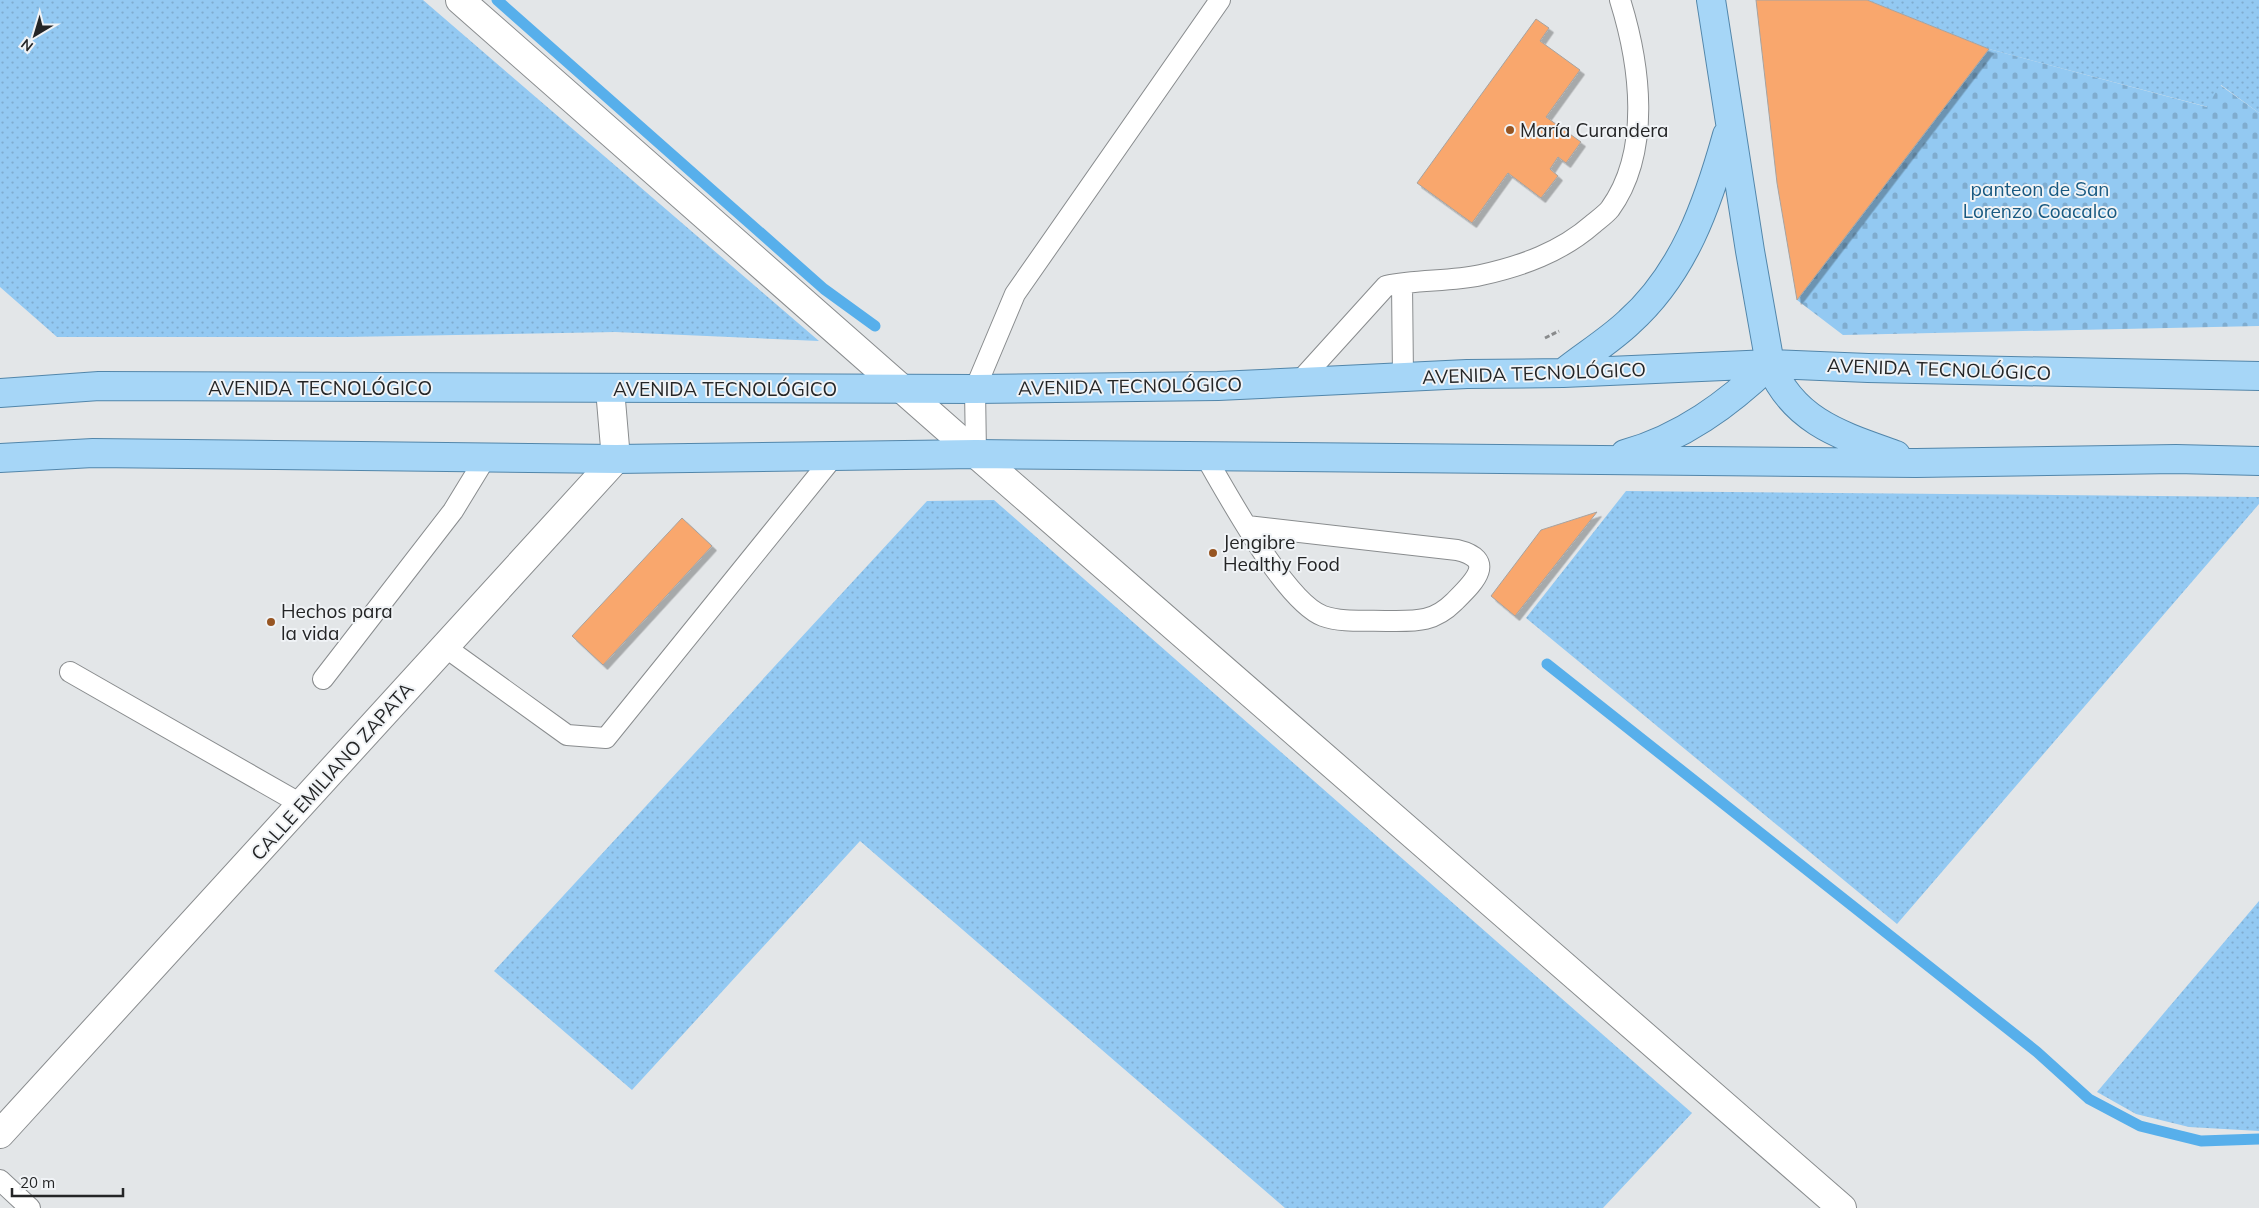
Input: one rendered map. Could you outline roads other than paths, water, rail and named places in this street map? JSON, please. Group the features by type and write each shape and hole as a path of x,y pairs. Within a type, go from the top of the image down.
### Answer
{"main road":[{"path":"1711,0 1770,364 1776,378 1787,394 1825,427 1852,440 1916,463"},
{"path":"1563,374 1630,322 1658,292 1682,254 1701,215 1716,176 1730,126"},
{"name":"AVENIDA TECNOLÓGICO","path":"0,393 99,386 975,389 1218,386 1403,377 1563,374 1770,364 1868,368 2259,376"},
{"path":"1597,459 1633,452 1682,431 1732,398 1770,364"},
{"path":"0,458 93,453 616,459 976,454 1916,463 2259,461"}],"street":[{"path":"460,0 976,454 1842,1208"},
{"path":"610,389 616,459"},
{"name":"CALLE EMILIANO ZAPATA","path":"0,1134 616,459"}],"lane":[{"path":"976,454 975,389 1015,294 1220,0"},
{"path":"1298,382 1381,289 1386,286 1480,275 1542,257 1576,238 1609,210 1628,177 1637,136 1638,97 1620,0"},
{"path":"1402,284 1403,377"},
{"path":"444,647 567,735 606,738 834,456"},
{"path":"1205,456 1248,526 1289,589 1304,604 1321,616 1337,620 1424,621 1449,607 1474,582 1480,571 1478,560 1470,553 1457,550 1248,526"},
{"path":"323,679 453,512 486,457"},
{"path":"70,672 301,804"},
{"path":"0,1180 30,1208"}],"waterway":[{"path":"497,0 824,289 875,326"},
{"path":"1547,664 2037,1052 2089,1099 2140,1126 2201,1141 2259,1139"}],"place":[{"name":"María Curandera","path":"1510,130"},
{"name":"Jengibre Healthy Food","path":"1213,553"},
{"name":"Hechos para la vida","path":"271,622"}],"park label":[{"name":"panteon de San Lorenzo Coacalco","path":"2040,200"}]}
